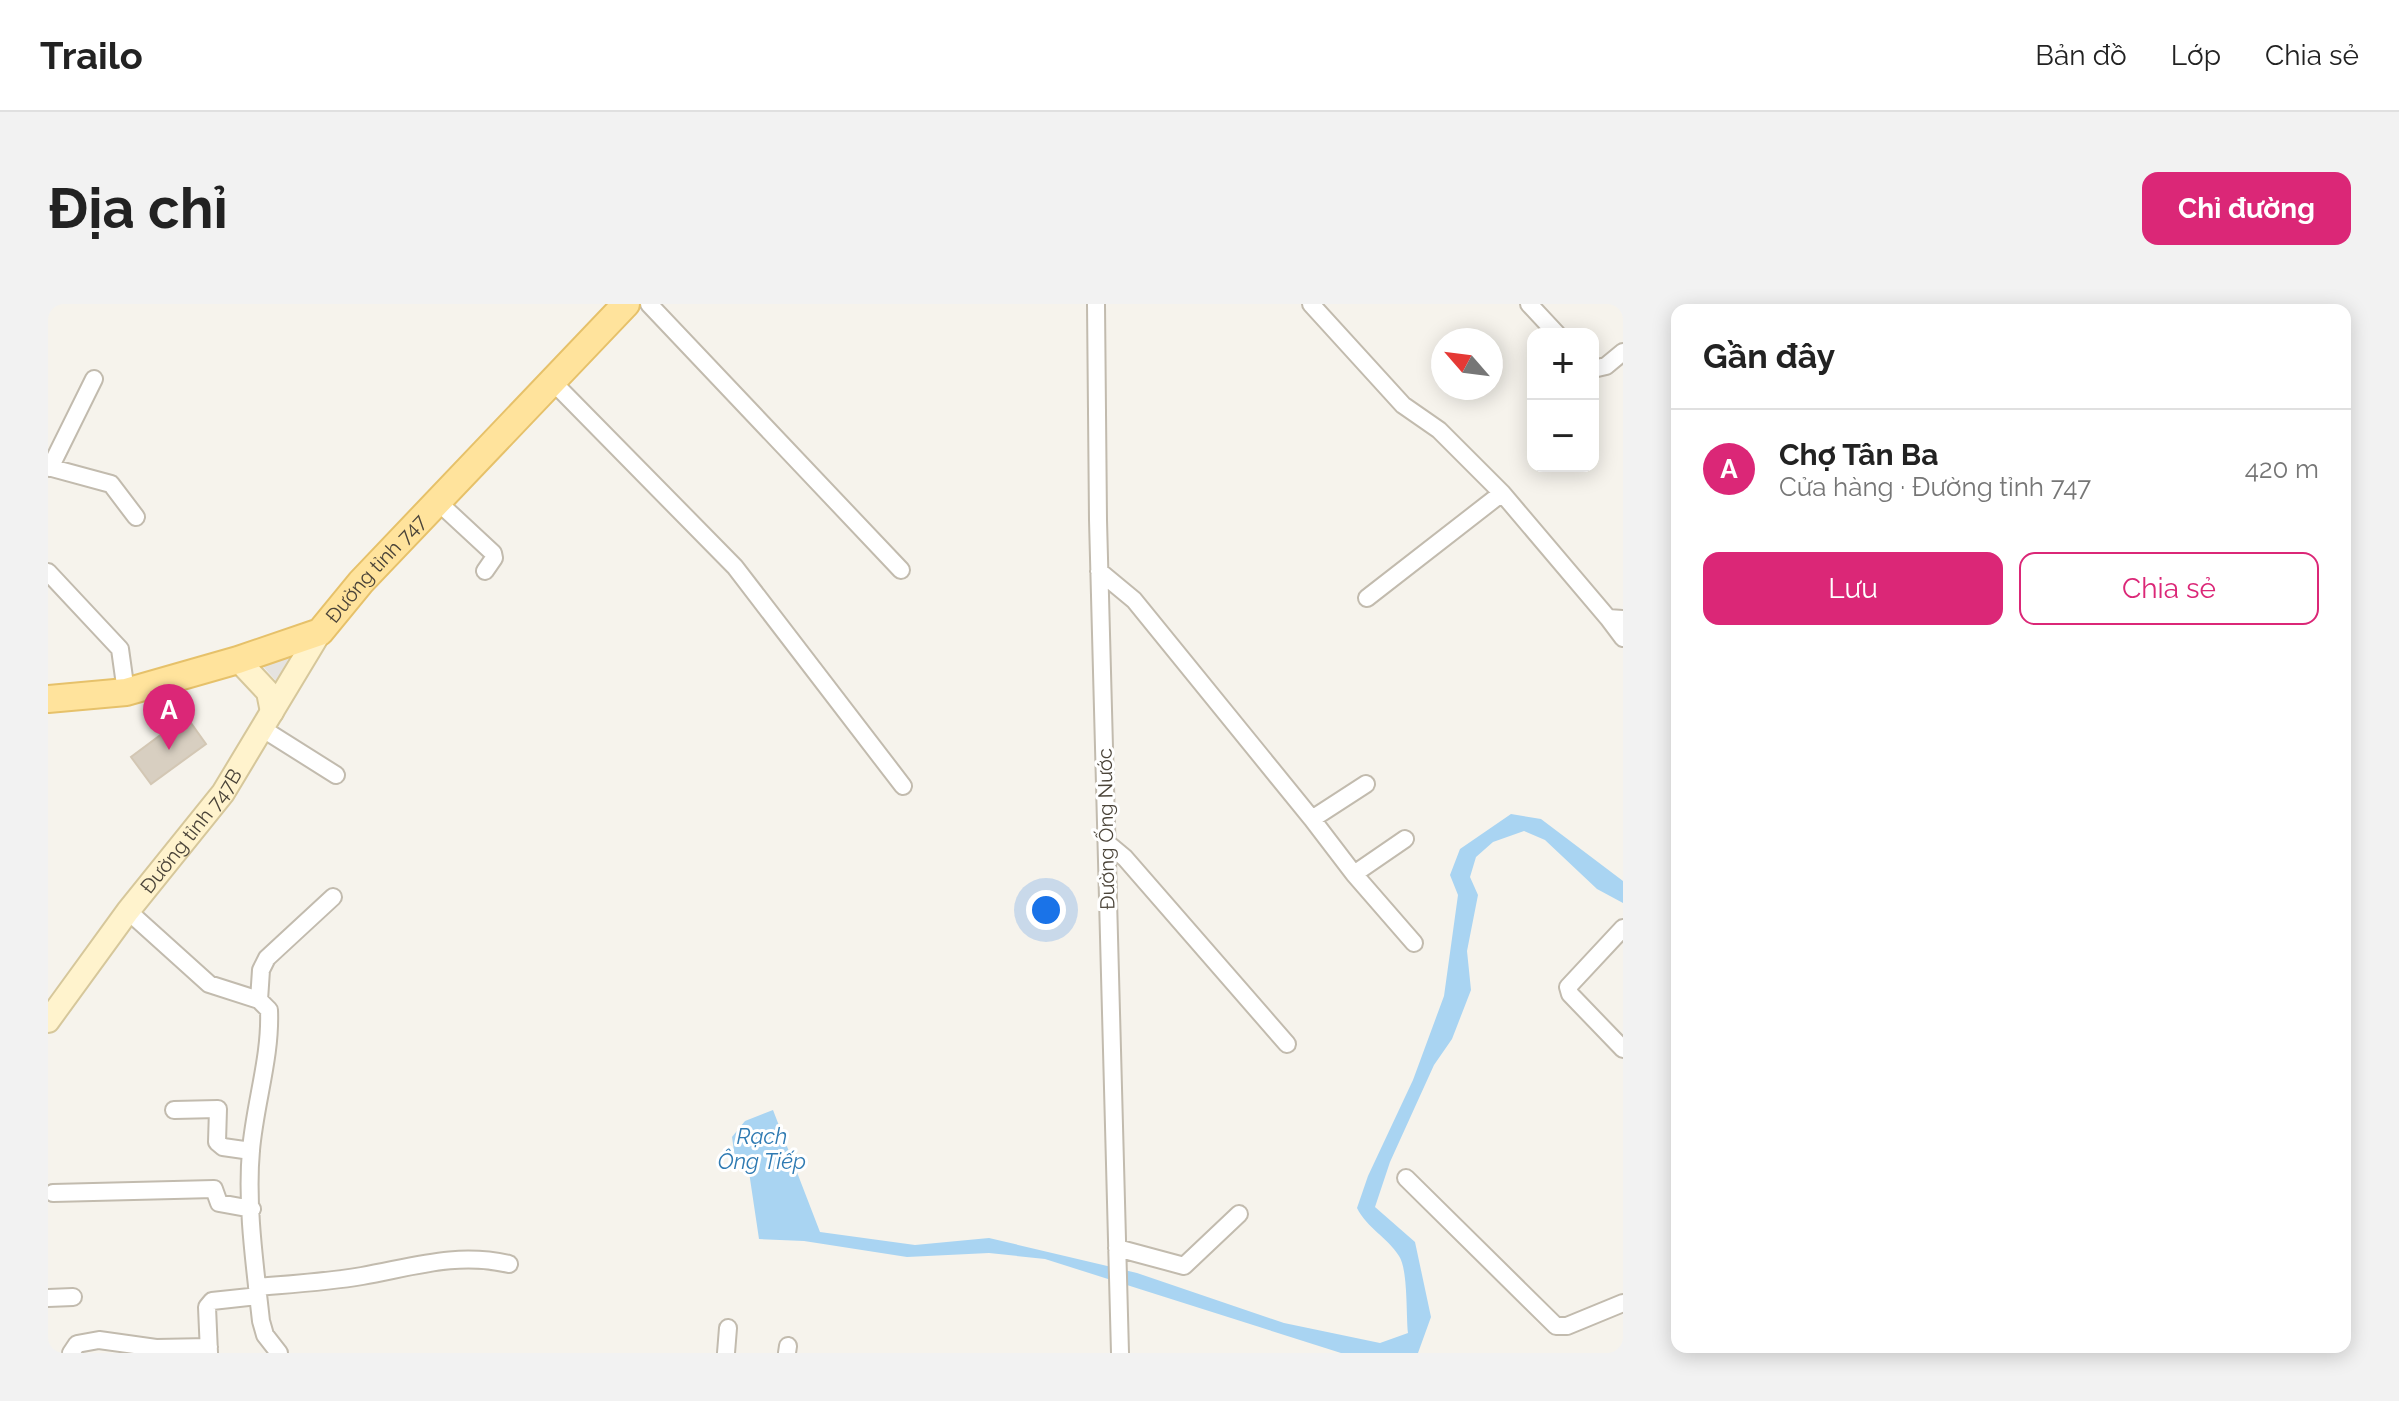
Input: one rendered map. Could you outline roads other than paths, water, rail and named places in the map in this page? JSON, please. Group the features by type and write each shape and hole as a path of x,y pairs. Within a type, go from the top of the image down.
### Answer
{"main road":[{"name":"Đường tỉnh 747","path":"48,699 126,692 238,660 320,632 361,582 626,304"},
{"name":"Đường tỉnh 747B","path":"48,1021 128,911 223,793 320,632"},
{"path":"238,660 268,692 268,720"}],"street":[{"path":"649,304 901,570"},
{"name":"Đường Ống Nước","path":"1096,304 1099,571 1120,1353"},
{"path":"1311,304 1403,405 1439,430 1502,493 1616,618 1623,638"},
{"path":"1529,304 1551,328"},
{"path":"1599,368 1606,366 1623,352"},
{"path":"94,379 49,467 111,484 136,517"},
{"path":"552,381 735,567 903,786"},
{"path":"1367,598 1502,493"},
{"path":"438,502 493,553 494,558 485,571"},
{"path":"1099,571 1134,600 1354,874 1414,943"},
{"path":"48,572 120,649 126,692"},
{"path":"268,720 336,775"},
{"path":"1312,819 1366,784"},
{"path":"1354,874 1405,839"},
{"path":"1107,843 1125,858 1287,1044"},
{"path":"259,1000 261,970 267,958 333,897"},
{"path":"128,911 209,984 259,1000 269,1010 270,1033 251,1151 252,1209 258,1292 265,1335 279,1353"},
{"path":"1623,928 1568,987 1570,994 1623,1049"},
{"path":"174,1110 218,1109 217,1142 223,1147 251,1151"},
{"path":"1406,1178 1556,1326 1567,1326 1623,1303"},
{"path":"53,1193 214,1189 224,1206 252,1209"},
{"path":"1117,1248 1184,1266 1239,1214"},
{"path":"71,1353 77,1344 99,1340 156,1348 209,1350 207,1307 212,1301 362,1276 436,1260 482,1258 509,1264"},
{"path":"48,1298 73,1297"},
{"path":"726,1353 728,1328"}],"water":[{"name":"Rạch Ông Tiếp","path":"1511,814 1541,819 1623,881 1623,903 1597,889 1545,840 1524,831 1493,842 1476,857 1470,877 1478,895 1467,951 1471,990 1452,1039 1434,1065 1390,1162 1375,1207 1415,1242 1431,1317 1418,1353 1341,1353 1045,1259 989,1253 907,1257 804,1241 759,1239 749,1172 735,1158 732,1137 745,1121 773,1110 820,1232 915,1245 989,1238 1137,1273 1284,1323 1380,1343 1408,1333 1402,1262 1357,1208 1368,1176 1413,1080 1444,996 1458,895 1450,875 1460,849"}],"place":[{"name":"Chợ Tân Ba","path":"169,750"}]}
